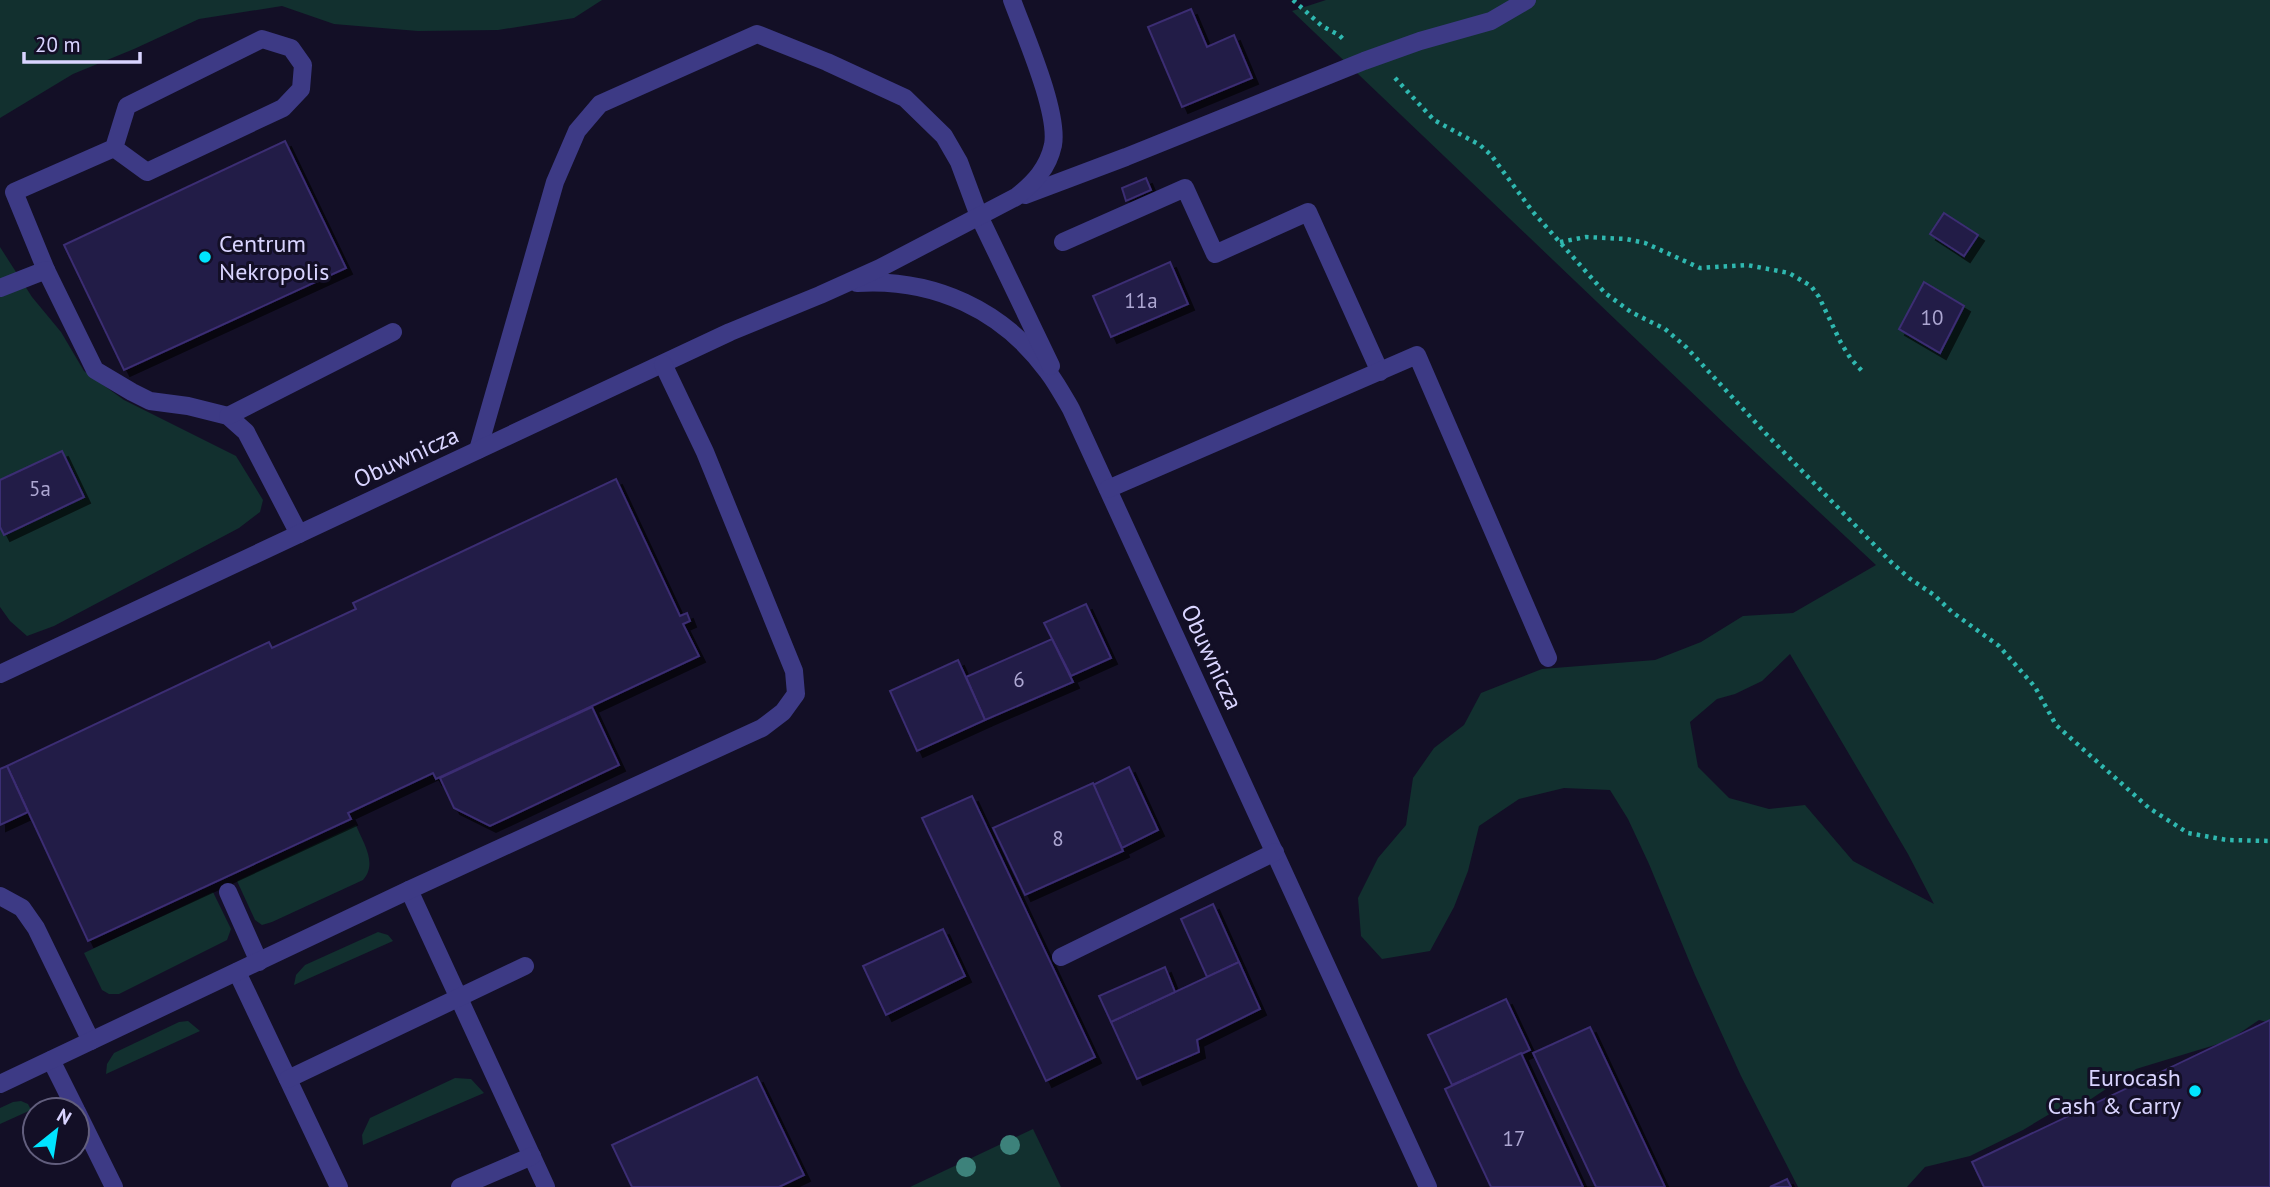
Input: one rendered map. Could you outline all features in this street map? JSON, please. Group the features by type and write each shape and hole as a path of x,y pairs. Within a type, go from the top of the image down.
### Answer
{"street":[{"path":"1003,204 1033,183 1045,166 1053,145 1053,124 1043,87 1012,0"},
{"path":"1003,204 1364,61 1491,20 1527,0"},
{"path":"478,450 555,183 577,131 600,104 757,34 905,98 944,136 959,162 979,216 1071,409"},
{"path":"114,148 147,172 283,108 300,89 303,65 291,48 262,39 127,106 114,148 14,192 46,270 95,369 150,401 228,416 246,432 299,534"},
{"path":"1063,242 1185,187 1215,254 1308,212 1380,372"},
{"name":"Obuwnicza","path":"0,674 730,332 880,268 1003,204"},
{"path":"0,288 46,270"},
{"name":"Obuwnicza","path":"835,288 882,281 945,292 984,312 1018,338 1048,372 1071,409 1428,1187"},
{"path":"228,416 393,332"},
{"path":"1108,489 1417,355 1548,658"},
{"path":"0,1084 409,890 762,728 783,712 796,694 794,670 705,452 663,364"},
{"path":"1061,957 1275,852"},
{"path":"409,890 546,1187"},
{"path":"228,892 258,962"},
{"path":"0,896 22,908 36,928 91,1041"},
{"path":"288,1079 525,966"},
{"path":"237,972 339,1187"},
{"path":"51,1060 69,1096"},
{"path":"91,1140 114,1187"},
{"path":"460,1187 531,1156"}],"path":[{"path":"1293,0 1322,26 1339,35 1364,61 1375,64 1397,79 1434,120 1480,145 1492,155 1533,212 1605,293 1631,312 1664,329 1686,347 1769,437 1900,570 1999,646 2035,687 2056,725 2129,791 2165,820 2188,833 2217,839 2270,841"},
{"path":"1560,242 1586,237 1626,239 1645,243 1700,268 1747,265 1789,272 1811,286 1841,343 1863,372"}],"green space":[{"path":"0,0 602,0 574,18 498,30 418,31 334,24 282,6 199,19 73,74 0,118"},
{"path":"1326,0 2270,0 2270,1023 2259,1020 2228,1041 2136,1069 2088,1101 2063,1106 2023,1130 1970,1156 1925,1167 1907,1187 1798,1187 1741,1076 1649,864 1628,819 1610,790 1564,788 1519,799 1479,826 1468,871 1454,907 1430,951 1382,959 1361,936 1358,898 1378,858 1406,825 1413,778 1434,748 1464,725 1481,693 1542,669 1655,660 1701,642 1743,616 1793,613 1876,565 1292,11","holes":["1790,654 1908,854 1934,904 1853,861 1805,805 1769,809 1729,798 1698,767 1690,722 1717,699 1762,681"]},
{"path":"0,247 32,297 61,332 84,371 124,400 236,456 263,500 260,512 239,528 54,626 27,636 10,621 0,607"},
{"path":"356,825 369,860 363,880 272,922 262,925 255,920 237,881"},
{"path":"213,892 231,929 227,940 119,994 109,994 102,990 84,953"},
{"path":"378,932 388,935 393,941 294,985 296,975 305,965"},
{"path":"188,1021 200,1031 106,1074 107,1064 114,1053 179,1022"},
{"path":"455,1078 471,1079 484,1093 363,1145 362,1135 370,1118"},
{"path":"21,1101 21,1115 0,1124 0,1108"},
{"path":"1033,1129 1061,1187 910,1187"}],"building":[{"path":"1191,9 1207,47 1234,35 1252,78 1182,107 1148,27"},
{"name":"Centrum Nekropolis","path":"285,141 346,268 124,370 64,245"},
{"path":"1146,178 1151,190 1126,201 1122,188"},
{"path":"1944,213 1978,235 1964,256 1930,234"},
{"path":"1170,262 1188,304 1111,337 1093,296"},
{"path":"1924,282 1964,306 1940,353 1899,329"},
{"path":"62,451 84,497 4,535 0,527 0,480"},
{"path":"616,479 680,616 687,613 690,621 683,624 699,656 436,779 433,773 348,813 351,819 88,941 7,766 269,642 272,648 356,609 353,603"},
{"path":"1086,604 1111,658 1071,676 1044,623"},
{"path":"1052,639 1073,682 985,720 966,677"},
{"path":"958,660 985,720 917,751 890,691"},
{"path":"592,707 619,765 490,826 454,808 440,778"},
{"path":"7,766 28,812 0,825 0,769"},
{"path":"1129,767 1158,830 1122,848 1093,785"},
{"path":"1093,783 1123,851 1025,895 993,828"},
{"path":"972,796 1095,1057 1046,1081 922,818"},
{"path":"1213,904 1239,962 1207,977 1181,919"},
{"path":"943,929 965,976 886,1015 863,966"},
{"path":"1239,962 1260,1009 1197,1040 1199,1052 1137,1079 1111,1022"},
{"path":"1165,967 1175,992 1111,1022 1099,996"},
{"path":"1506,999 1530,1050 1452,1085 1428,1035"},
{"name":"Eurocash Cash & Carry","path":"2270,1020 2270,1187 1984,1187 1972,1162"},
{"path":"1590,1027 1665,1187 1596,1187 1533,1053"},
{"path":"1521,1053 1583,1187 1491,1187 1445,1089"},
{"path":"757,1077 804,1175 779,1187 632,1187 612,1145"},
{"path":"1787,1179 1791,1187 1770,1187"}],"place":[{"name":"Centrum Nekropolis","path":"205,257"},
{"name":"Eurocash Cash & Carry","path":"2195,1091"}]}
